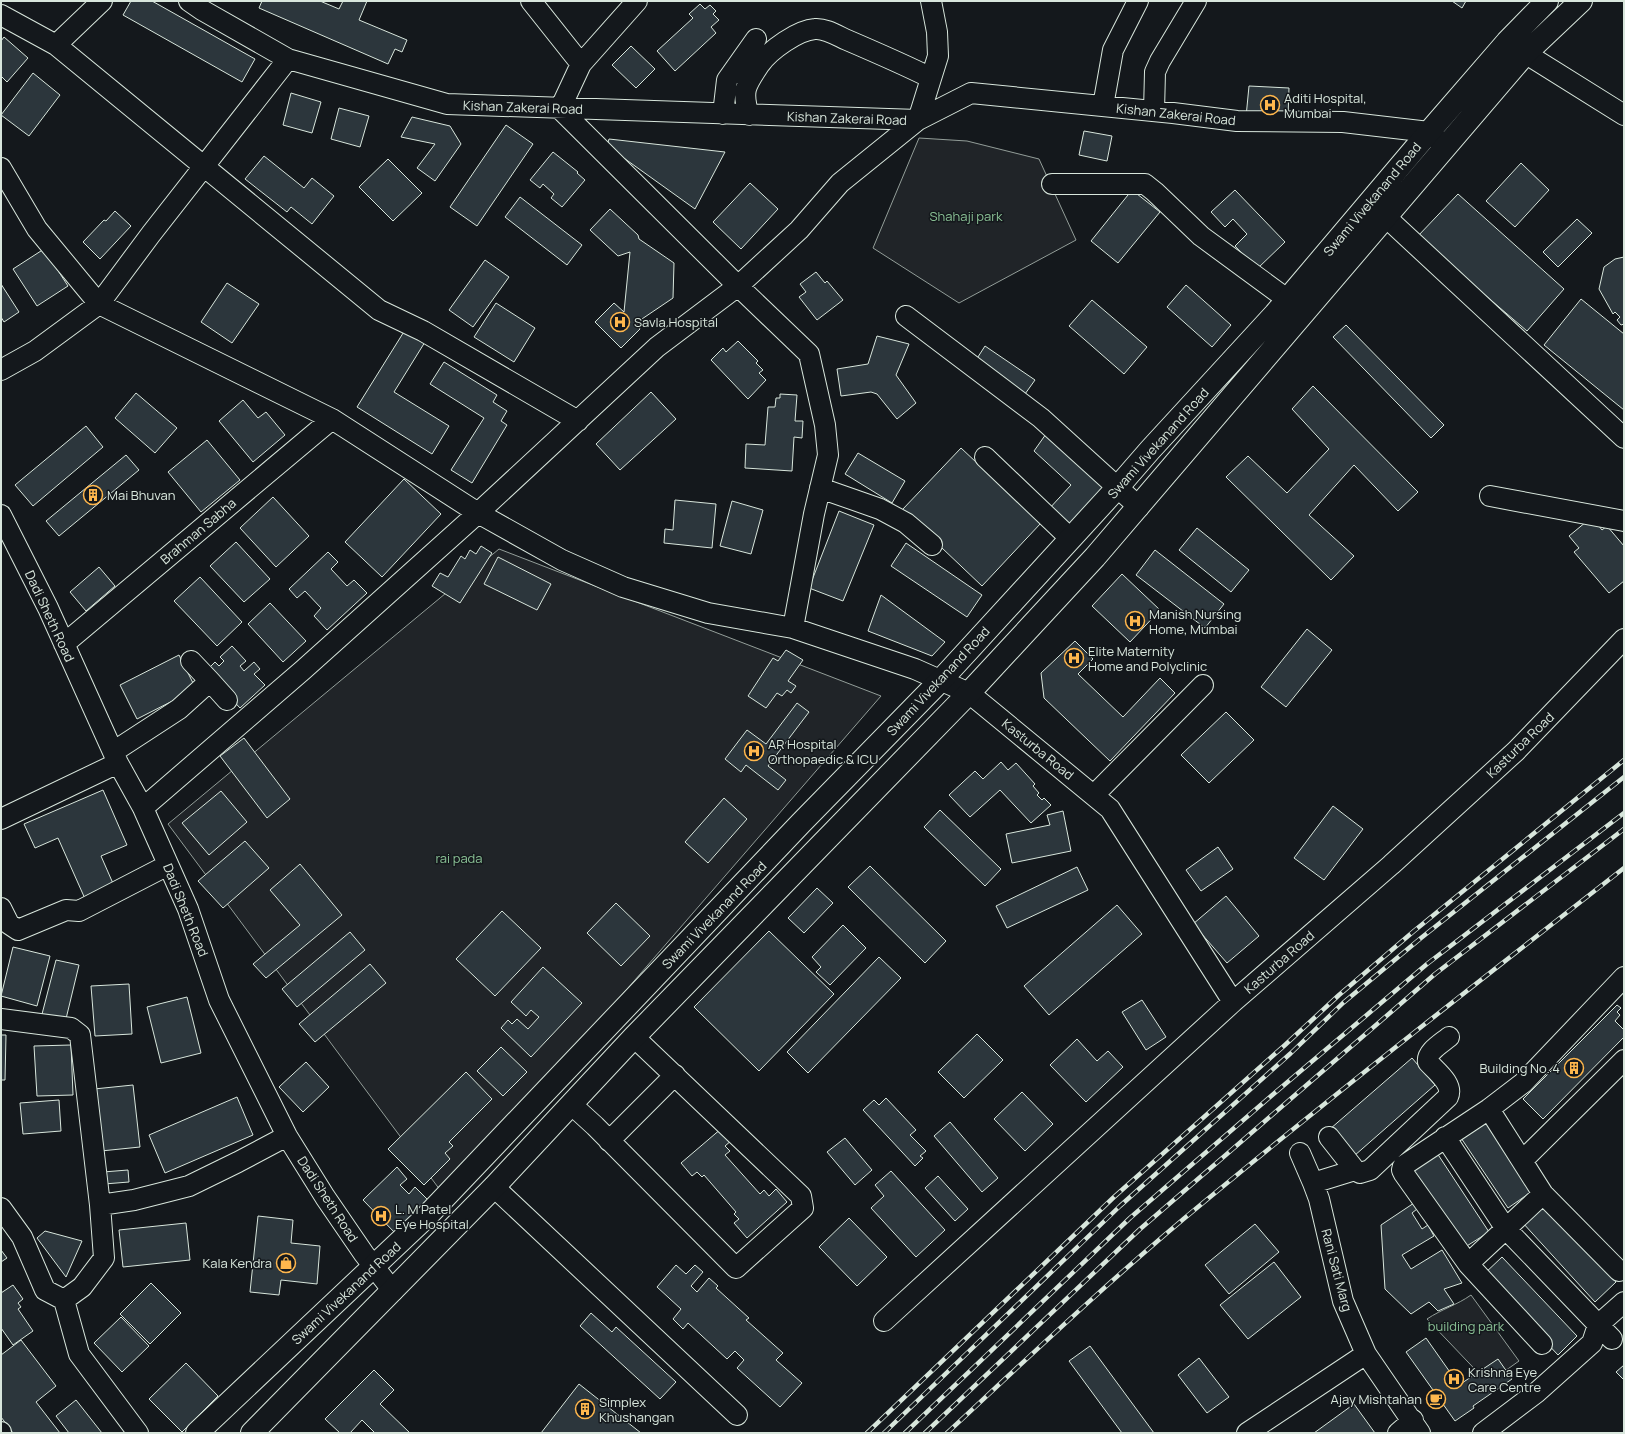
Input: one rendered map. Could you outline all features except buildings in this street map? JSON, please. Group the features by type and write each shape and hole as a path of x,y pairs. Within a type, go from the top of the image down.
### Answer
{"main road":[{"name":"Swami Vivekanand Road","path":"197,1433 374,1267 432,1210 801,823 940,680 1117,488 1287,299 1506,42 1547,1"},
{"name":"Swami Vivekanand Road","path":"252,1433 494,1187 634,1037 969,693 1096,557 1525,54 1581,1"}],"street":[{"path":"56,45 102,1"},
{"name":"Kishan Zakerai Road","path":"189,1 288,59 447,104 918,120 971,93 1154,105 1237,121 1343,122 1429,132"},
{"path":"531,1 581,64"},
{"path":"637,1 581,64 560,108 738,286 809,354 825,425 828,455 814,514 793,628"},
{"path":"143,808 303,670 478,513 657,347 738,286 799,230 840,182 918,120 938,56 936,32 930,1"},
{"path":"1104,101 1113,50 1138,1"},
{"path":"1154,105 1155,72 1196,1"},
{"path":"1,15 56,45 379,310 423,331 578,420"},
{"path":"749,115 744,99 748,81 765,56 804,31 817,29 835,35 896,60 930,78"},
{"path":"723,114 727,80 756,39"},
{"path":"1506,42 1624,115"},
{"path":"1,370 36,352 99,304 203,166 288,59"},
{"path":"1429,132 1446,147"},
{"path":"1,168 37,229 99,304"},
{"path":"1052,184 1145,184 1201,236 1287,299 1303,314"},
{"path":"1370,202 1387,216 1624,438"},
{"name":"Kasturba Road","path":"99,304 332,419 478,513 562,560 623,587 708,613 793,628 915,669 969,693 1110,809 1233,1002 1391,865 1510,756 1624,639"},
{"path":"906,316 1042,418 1139,507"},
{"name":"Brahman Sabha","path":"64,644 332,419"},
{"path":"985,457 1070,538"},
{"path":"820,488 880,509 906,523 932,545"},
{"path":"1490,496 1624,521"},
{"name":"Dadi Sheth Road","path":"1,515 48,608 115,757 143,808 188,910 219,1000 288,1136 325,1197 374,1267 393,1291"},
{"path":"191,661 227,700"},
{"path":"1,819 115,757 179,709 210,681"},
{"path":"1094,795 1203,685"},
{"path":"1,908 9,924 18,930 66,910 79,911 168,865"},
{"path":"1542,1344 1468,1264 1402,1170 1406,1162 1488,1109 1523,1084 1624,977"},
{"path":"884,1321 1233,1002"},
{"path":"1,1018 71,1028 80,1036 100,1205 104,1258 82,1287 64,1300"},
{"path":"572,1105 609,1140 736,1268 803,1208 801,1196 634,1037"},
{"path":"1329,1137 1355,1170 1360,1173 1370,1170 1448,1097 1450,1092 1449,1086 1427,1059 1430,1054 1449,1037"},
{"path":"1522,1161 1624,1060"},
{"path":"609,1140 675,1075"},
{"path":"1488,1109 1543,1194 1619,1271"},
{"path":"100,1205 134,1200 189,1186 288,1136"},
{"path":"1445,1137 1506,1229 1595,1334 1618,1334"},
{"name":"Rani Sati Marg","path":"1300,1153 1319,1199 1342,1301 1366,1354 1416,1427"},
{"path":"1313,1183 1355,1170"},
{"path":"494,1187 737,1415"},
{"path":"1468,1264 1543,1194"},
{"path":"1,1208 22,1238 45,1290 64,1300 79,1354 138,1433"},
{"path":"1483,1433 1536,1393 1595,1334 1624,1302"},
{"path":"1247,1433 1366,1354"},
{"path":"1398,1433 1416,1427"}],"green space":[{"name":"Shahaji park","path":"919,138 967,141 1039,159 1076,240 959,303 873,248"},
{"name":"rai pada","path":"499,549 881,696 446,1198 168,824"},
{"name":"building park","path":"1471,1295 1519,1361 1488,1383 1427,1319"}],"railway":[{"path":"867,1433 1114,1197 1339,995 1414,931 1624,760"},
{"path":"884,1433 1120,1206 1291,1053 1343,1003 1421,938 1624,777"},
{"path":"905,1433 1130,1218 1277,1091 1427,964 1624,813"},
{"path":"925,1433 1139,1230 1435,974 1624,829"},
{"path":"947,1433 1106,1287 1204,1202 1360,1075 1624,868"}],"place":[{"name":"Aditi Hospital, Mumbai","path":"1270,105"},
{"name":"Savla Hospital","path":"620,322"},
{"name":"Mai Bhuvan","path":"93,495"},
{"name":"Manish Nursing Home, Mumbai","path":"1135,621"},
{"name":"Elite Maternity Home and Polyclinic","path":"1074,658"},
{"name":"AR Hospital Orthopaedic & ICU","path":"754,751"},
{"name":"Building No. 4","path":"1574,1068"},
{"name":"L. M Patel Eye Hospital","path":"381,1216"},
{"name":"Kala Kendra","path":"286,1263"},
{"name":"Krishna Eye Care Centre","path":"1454,1379"},
{"name":"Ajay Mishtahan","path":"1436,1399"},
{"name":"Simplex Khushangan","path":"585,1409"}]}
